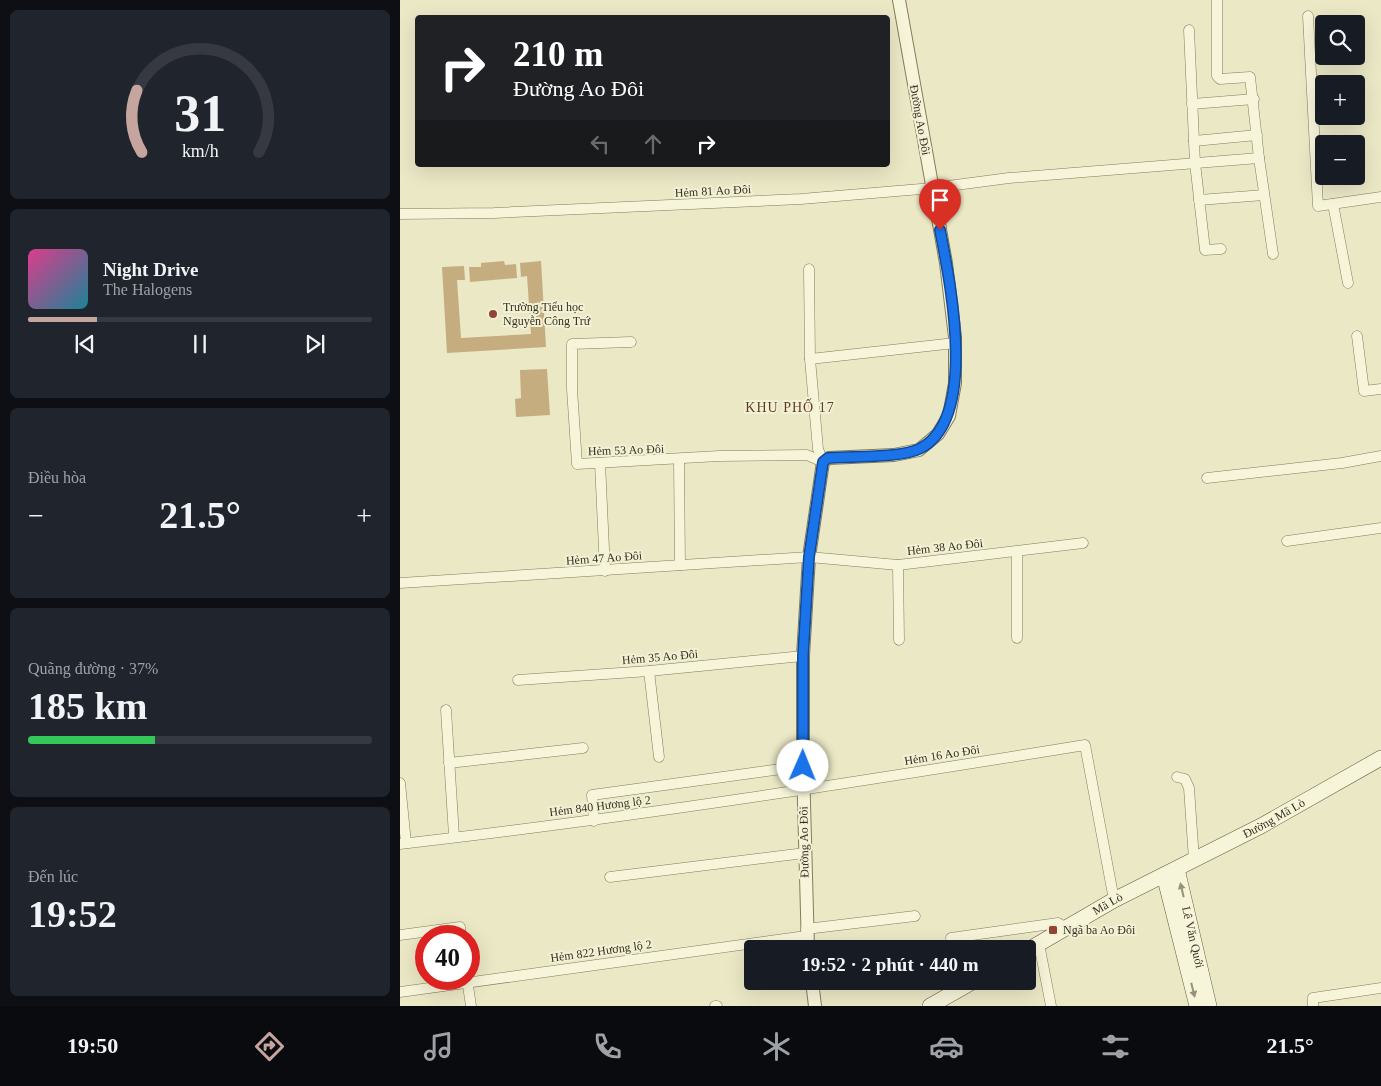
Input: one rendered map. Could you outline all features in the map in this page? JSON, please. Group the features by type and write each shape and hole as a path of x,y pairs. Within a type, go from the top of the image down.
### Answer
{"main road":[{"name":"Đường Mã Lò","path":"1171,872 1261,826 1381,758"},
{"name":"Mã Lò","path":"1036,945 1114,900 1171,872"},
{"name":"Lê Văn Quới","path":"1171,872 1197,1006"},
{"name":"Lê Văn Quới","path":"1171,872 1209,1006"},
{"path":"930,1006 958,990"}],"street":[{"name":"Đường Ao Đôi","path":"807,938 803,766 803,656 809,557 823,462 828,458 894,456 919,450 938,434 949,416 955,383 955,344 946,263 899,0"},
{"path":"1217,0 1217,76 1220,79 1250,76 1259,158 1273,254"},
{"path":"1308,16 1318,206 1381,197"},
{"path":"1188,30 1194,141 1205,250 1221,249"},
{"path":"1192,104 1254,99"},
{"path":"1194,141 1257,135"},
{"name":"Hẻm 81 Ao Đôi","path":"400,214 494,213 717,204 933,188 1009,178 1259,158"},
{"path":"1199,200 1264,195"},
{"path":"1333,204 1348,283"},
{"path":"809,269 810,359 818,449 823,462"},
{"path":"1356,336 1364,391 1381,389"},
{"name":"Hẻm 53 Ao Đôi","path":"631,342 572,344 572,389 577,464 679,460 719,456 807,455 823,462"},
{"path":"810,359 955,344"},
{"path":"1207,478 1342,464 1381,456"},
{"path":"679,460 680,565"},
{"path":"600,463 605,571"},
{"path":"1286,541 1381,528"},
{"name":"Hẻm 38 Ao Đôi","path":"809,557 898,565 1083,543"},
{"path":"1017,552 1017,638"},
{"name":"Hẻm 47 Ao Đôi","path":"400,583 809,557"},
{"path":"898,565 899,640"},
{"name":"Hẻm 35 Ao Đôi","path":"518,680 649,671 803,656"},
{"path":"649,671 659,757"},
{"path":"446,710 454,836"},
{"name":"Hẻm 16 Ao Đôi","path":"804,791 1085,745 1114,900"},
{"path":"449,763 583,748"},
{"path":"594,820 592,795 803,766"},
{"path":"1177,776 1185,778 1189,788 1194,860"},
{"path":"400,783 403,843"},
{"name":"Hẻm 840 Hương lộ 2","path":"403,843 594,820 804,791"},
{"path":"610,877 805,853"},
{"name":"Hẻm 822 Hương lộ 2","path":"480,978 807,938 914,916"},
{"path":"951,938 1058,923 1066,928"},
{"path":"400,935 415,934"},
{"path":"1036,957 1051,1006"},
{"path":"1313,1002 1381,988"},
{"name":"Hẻm 822 Hương lộ 2","path":"400,992 415,989"},
{"path":"469,990 471,1006"},
{"path":"813,990 815,1006"}],"building":[{"path":"504,261 505,265 516,264 517,278 470,282 469,267 481,267 481,263"},
{"path":"541,261 546,347 447,353 442,267 464,266 465,280 457,280 461,338 531,334 527,276 521,277 520,263"},
{"path":"547,369 550,415 516,417 515,399 521,398 520,370"}],"place":[{"name":"Trường Tiểu học Nguyễn Công Trứ","path":"493,314"},
{"name":"Ngã ba Ao Đôi","path":"1053,930"}],"district":[{"name":"KHU PHỐ 17","path":"790,407"}],"route":[{"path":"803,766 803,656 809,557 823,462 828,458 864,455 894,456 919,450 938,434 949,416 955,383 955,337 940,230"}]}
